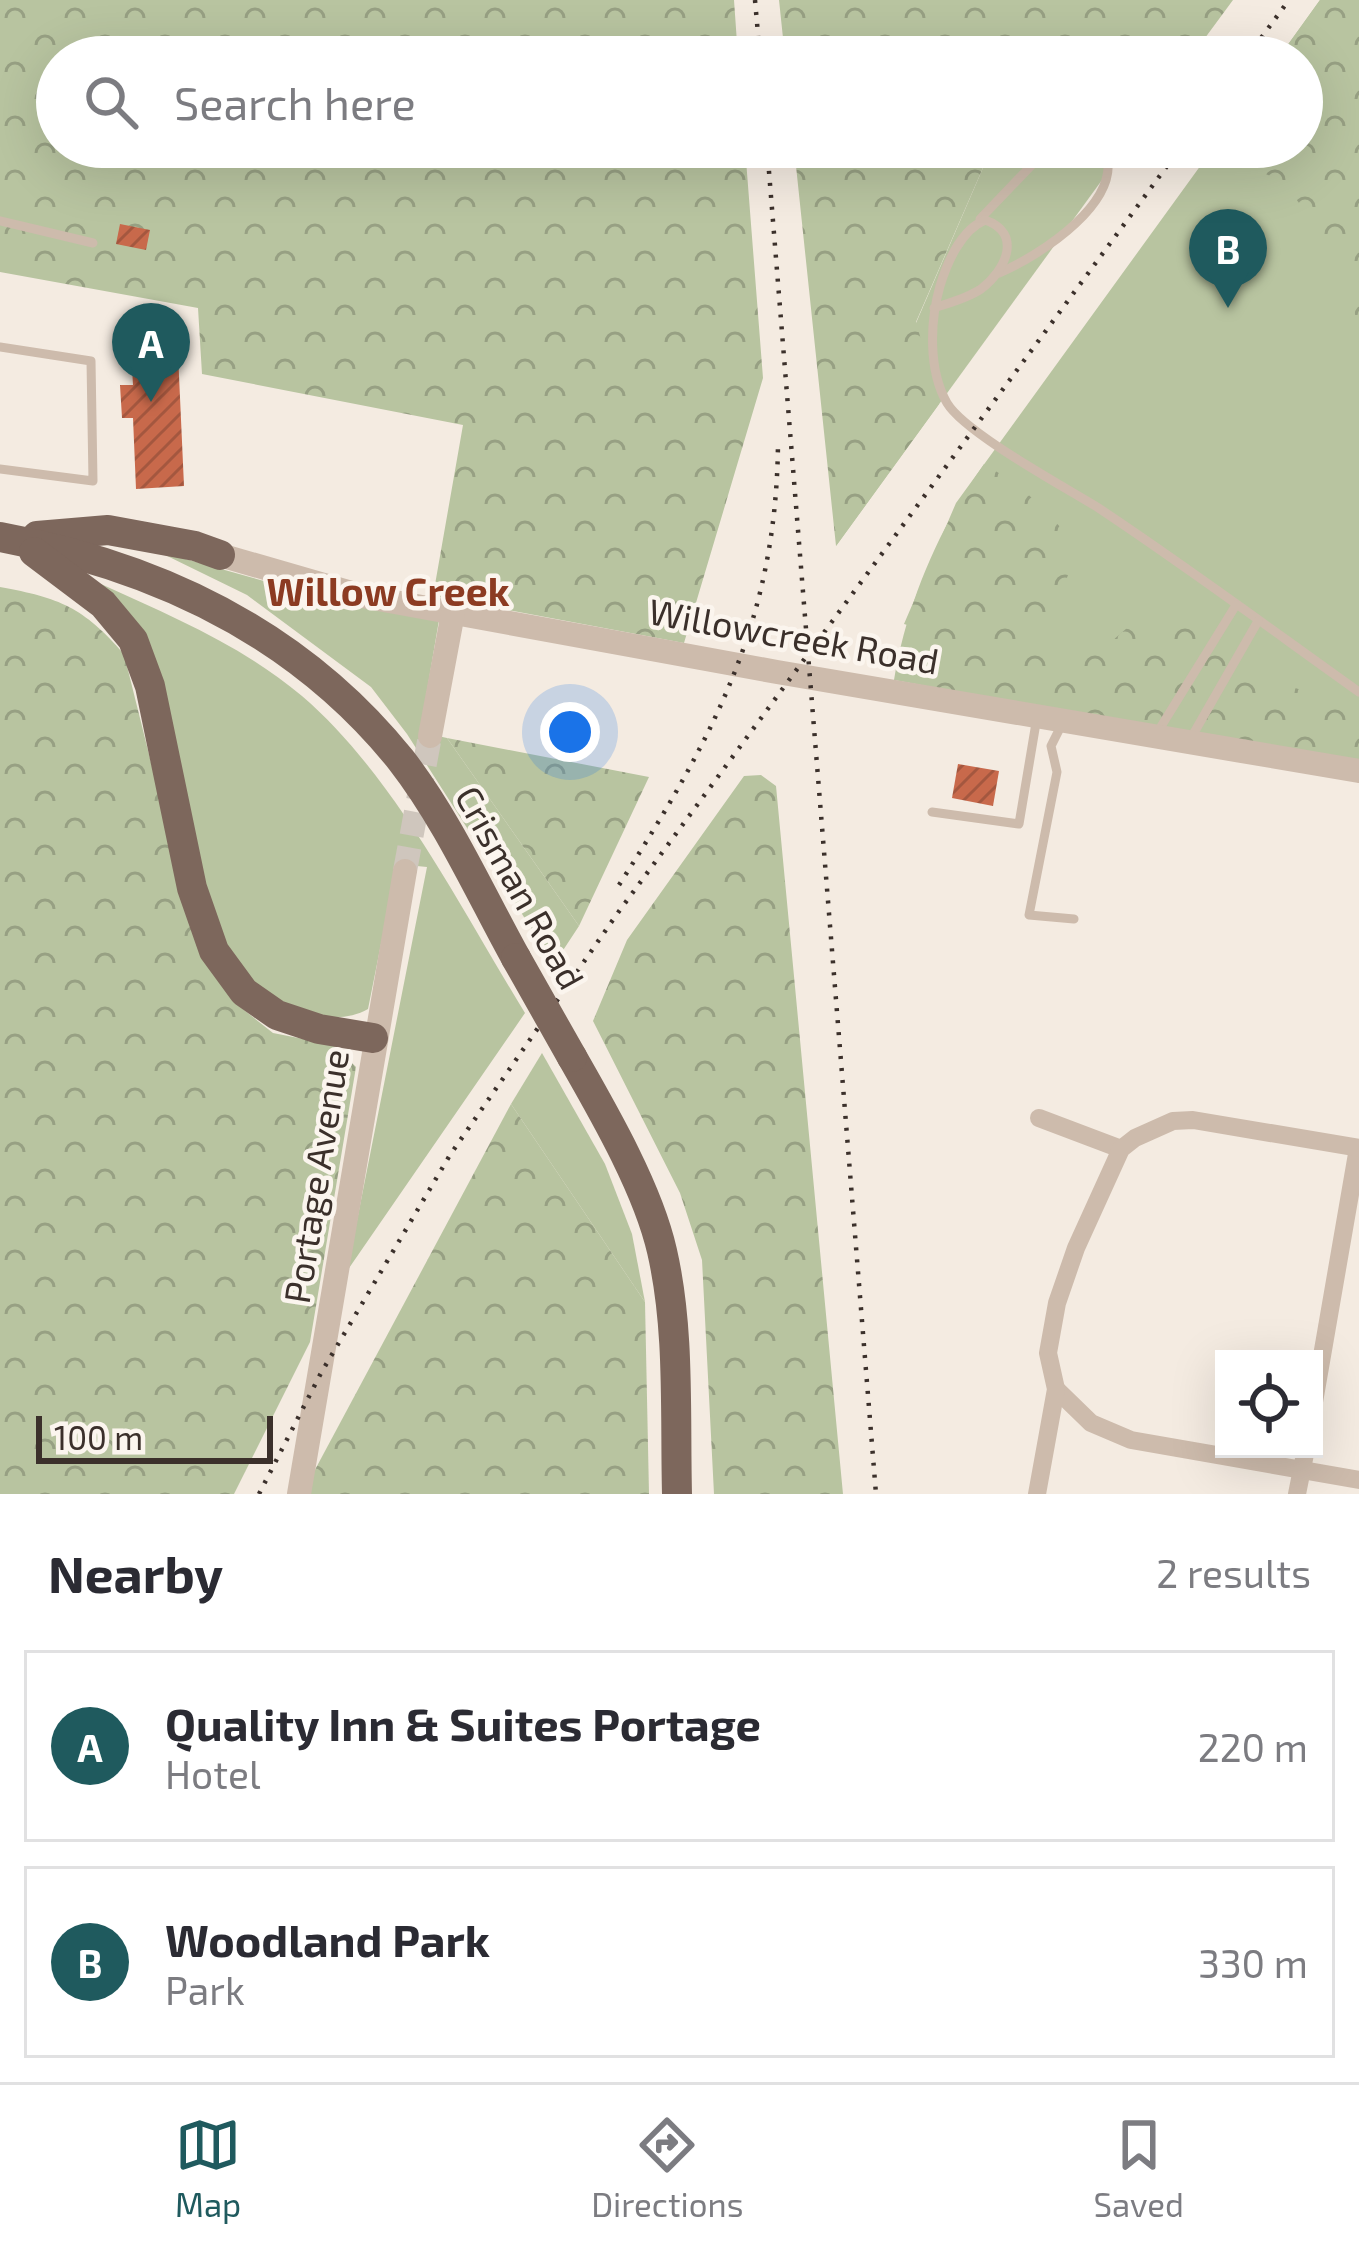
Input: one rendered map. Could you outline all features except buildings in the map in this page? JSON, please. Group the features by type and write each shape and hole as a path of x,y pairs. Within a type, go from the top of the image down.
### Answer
{"main road":[{"path":"4,538 108,530 220,555"},
{"path":"4,538 51,561 103,604 133,640 149,686 192,888 214,951 244,992 277,1015 374,1038"},
{"name":"Crisman Road","path":"4,538 125,567 246,624 340,697 412,777 610,1123 662,1248 672,1314 677,1494"}],"street":[{"name":"Willowcreek Road","path":"220,555 318,586 453,613 1359,771"},
{"path":"430,736 453,613"},
{"name":"Portage Avenue","path":"299,1494 405,871"},
{"path":"1039,1118 1121,1149"},
{"path":"1037,1494 1056,1389 1048,1353 1049,1328 1076,1249 1121,1149 1155,1127 1193,1120 1358,1148 1323,1350"},
{"path":"1056,1389 1091,1423 1131,1440 1359,1480"},
{"path":"1297,1494 1304,1458"}],"lane":[{"path":"1028,168 967,231 934,308 939,385 950,408 1359,692"},
{"path":"997,274 1032,259 1073,226 1108,178 1109,168"},
{"path":"934,308 978,292 997,274 1007,255 1006,233 985,220 976,224"},
{"path":"0,221 93,243"},
{"path":"0,347 91,361 93,481 0,469"},
{"path":"1154,737 1236,605"},
{"path":"1188,742 1258,621"},
{"path":"932,812 1019,824 1037,717"},
{"path":"1064,722 1052,746 1057,772 1029,915 1073,919"}],"green space":[{"path":"0,0 734,0 737,36 36,36 36,168 747,168 763,378 684,643 433,596 463,425 202,374 198,308 0,272"},
{"path":"779,0 1233,0 1206,36 783,36"},
{"path":"1320,0 1359,0 1359,759 904,624 956,503 1199,168 1323,168 1323,36 1294,36"},
{"path":"1320,0 1359,0 1359,330 1340,255 1281,180 1249,168 1323,168 1323,36 1294,36"},
{"path":"796,168 983,168 916,322 939,404 836,546"},
{"path":"983,168 1111,168 836,546 916,323"},
{"path":"984,464 1020,486 1073,540 1069,572 1048,633 1066,653 1105,647 1134,622 1183,612 1285,685 1359,707 1359,765 894,680 907,622 927,567"},
{"path":"157,551 339,602 439,620 420,732 447,738 579,926 554,964 407,734 371,687 247,595"},
{"path":"101,584 256,662 336,728 397,804 525,1013 347,1271 427,867 397,864 368,1009 351,1016 313,1014 259,986 233,958 211,912"},
{"path":"0,587 69,607 96,625 124,654 194,935 234,1002 273,1033 334,1045 356,1067 310,1342 234,1494 0,1494"},
{"path":"447,738 649,777 579,926"},
{"path":"761,775 776,786 843,1494 714,1494 702,1260 680,1193 593,1021 627,940 744,776"},
{"path":"542,1053 605,1164 632,1234 645,1302 511,1104"},
{"path":"511,1104 645,1302 649,1494 302,1494"}],"tunnel":[{"path":"405,871 430,736"}],"railway":[{"path":"755,0 758,36"},
{"path":"1262,36 1289,0"},
{"path":"769,168 876,1494"},
{"path":"259,1494 321,1373 450,1155 617,914 1166,168"},
{"path":"619,885 710,727 752,622 775,506 778,441"}],"place":[{"name":"Woodland Park","path":"1228,308"},
{"name":"Quality Inn & Suites Portage","path":"151,402"}],"district":[{"name":"Willow Creek","path":"388,590"}]}
